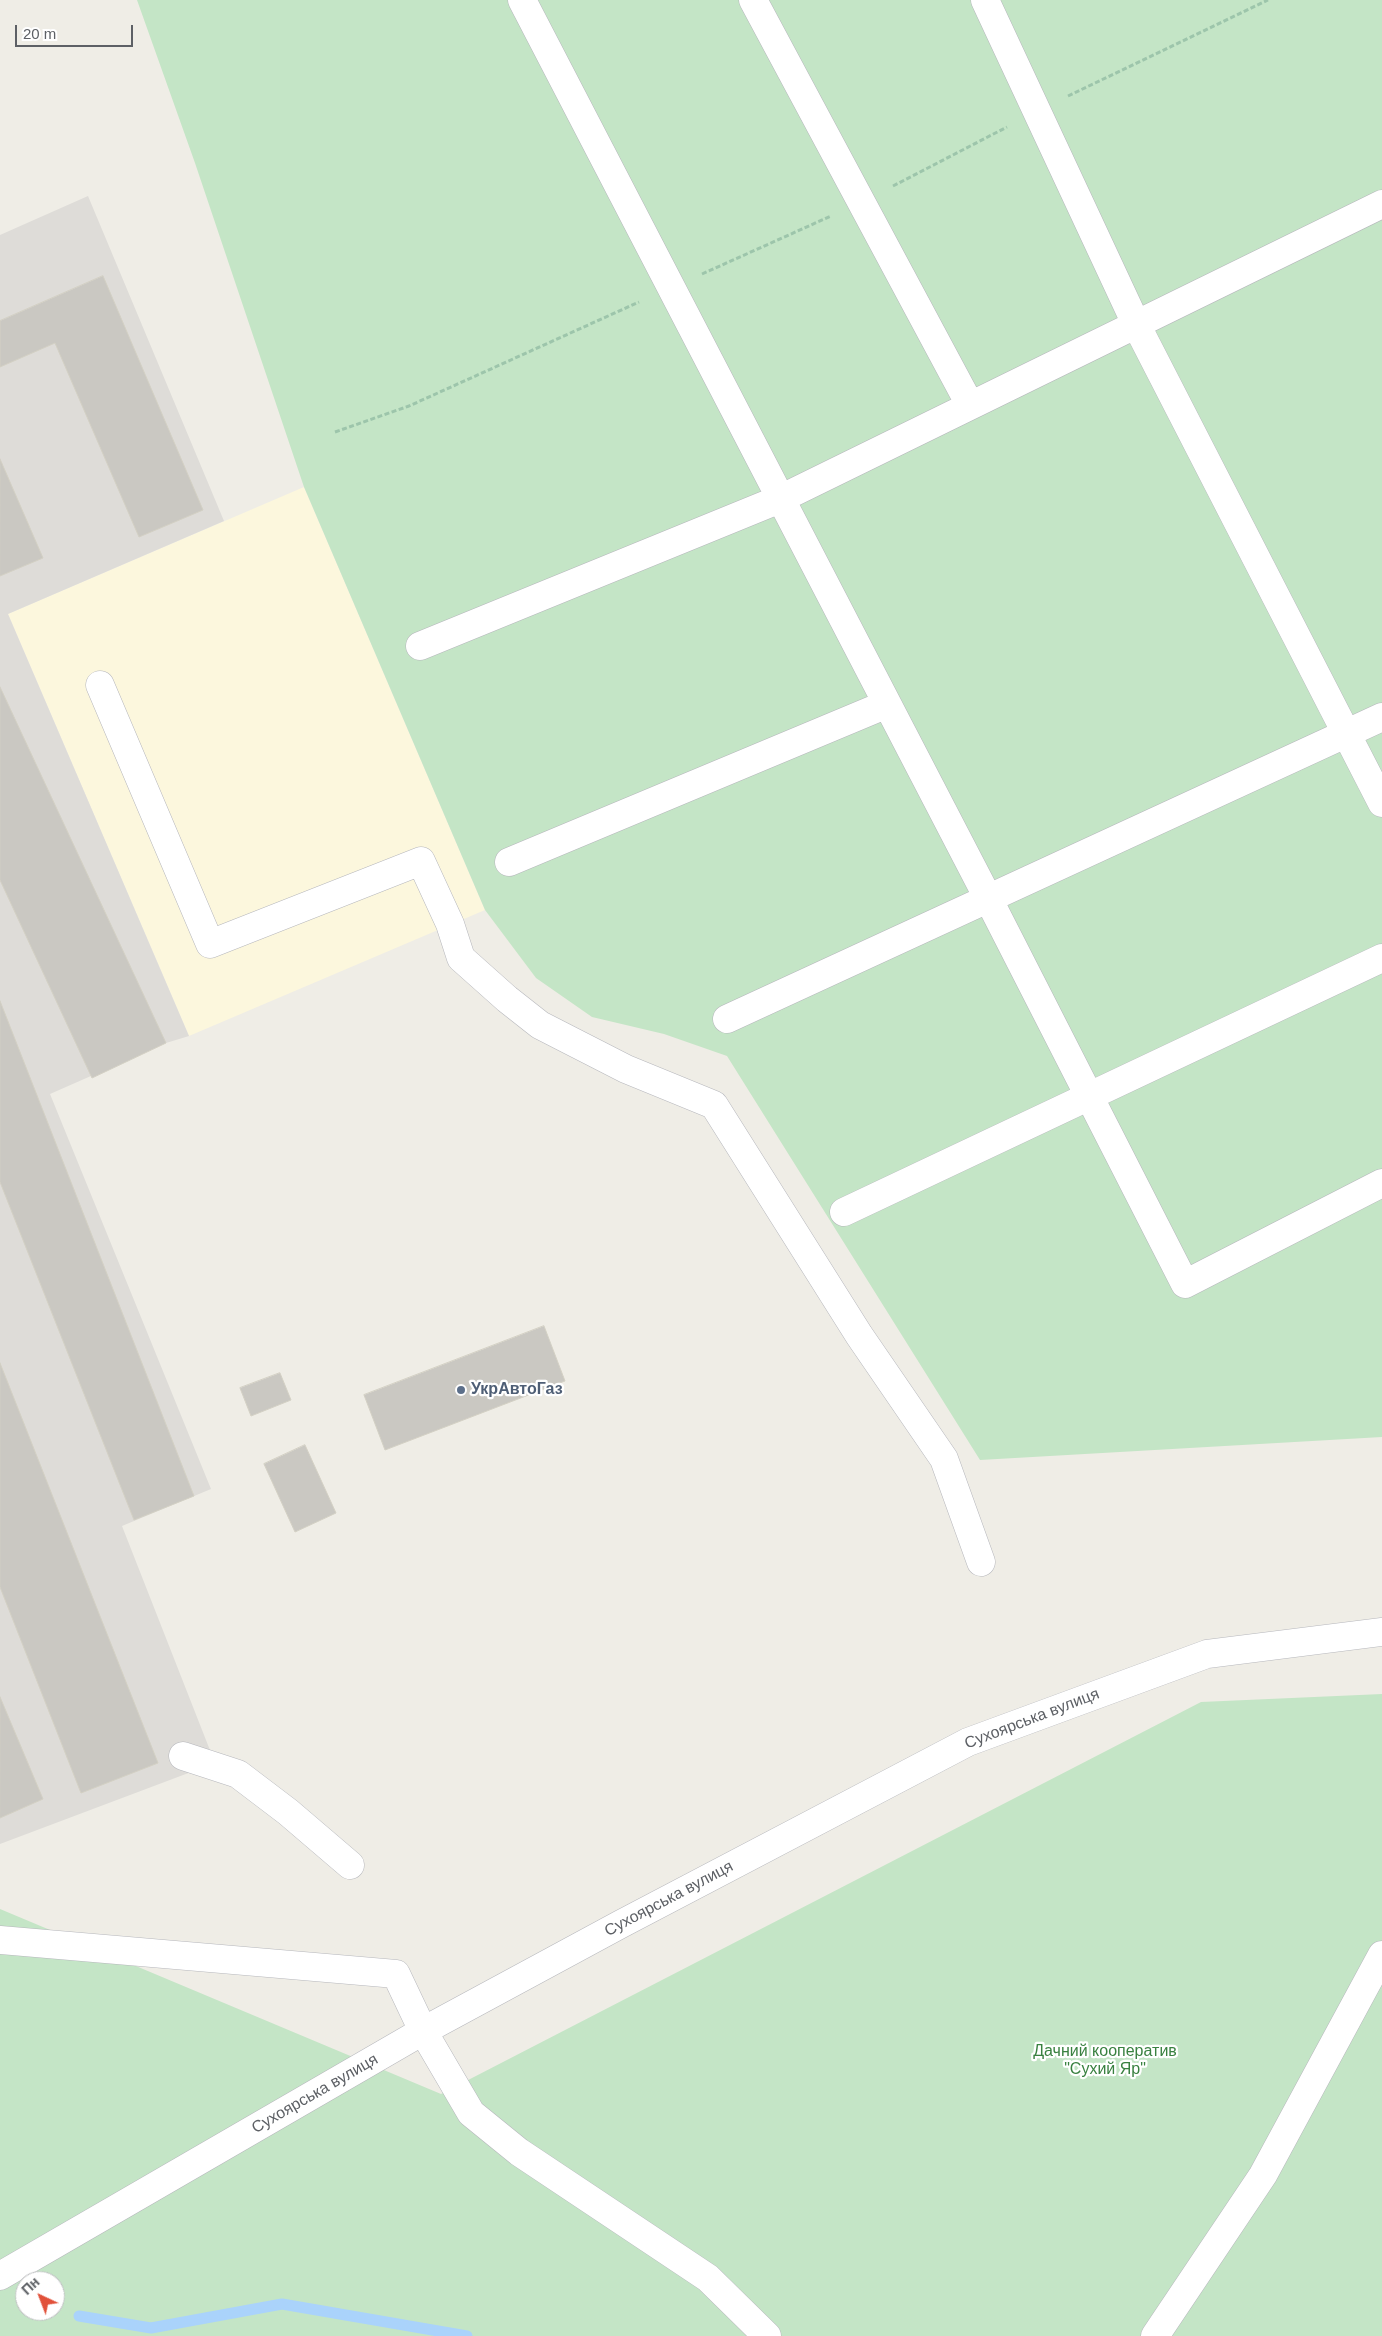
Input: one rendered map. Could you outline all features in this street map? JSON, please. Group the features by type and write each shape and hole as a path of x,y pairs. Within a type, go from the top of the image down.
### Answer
{"street":[{"path":"522,0 989,900 1185,1284 1382,1183"},
{"path":"753,0 970,405"},
{"path":"985,0 1136,324 1382,803"},
{"path":"420,646 780,499 1382,204"},
{"path":"100,684 210,944 421,861 450,924 461,958 507,999 540,1025 557,1034 626,1069 714,1105 859,1335 944,1459 981,1562"},
{"path":"508,862 887,704"},
{"path":"727,1018 989,900 1382,717"},
{"path":"844,1212 1382,958"},
{"name":"Сухоярська вулиця","path":"0,2276 423,2031 621,1924 968,1742 1207,1654 1382,1632"},
{"path":"183,1756 238,1774 288,1812 350,1866"},
{"path":"0,1940 396,1974 423,2031 471,2112 519,2152 708,2278 767,2336"},
{"path":"1155,2336 1263,2175 1382,1955"}],"path":[{"path":"335,432 410,406 602,317 672,288 861,202 1037,111 1268,0"}],"shaded area":[{"path":"88,196 224,521 8,614 189,1036 166,1043 50,1094 211,1489 122,1526 215,1763 0,1844 0,235"},
{"path":"304,487 485,910 189,1036 8,614"}],"green space":[{"path":"137,0 1382,0 1382,1437 980,1460 727,1056 664,1034 592,1017 536,978 485,910 304,487 195,163"},
{"name":"Дачний кооператив \"Сухий Яр\"","path":"1382,1694 1382,2336 0,2336 0,1909 441,2094 1201,1702"}],"building":[{"path":"103,276 203,510 139,537 55,343 0,367 0,321"},
{"path":"0,459 43,558 0,576"},
{"path":"0,687 166,1043 92,1078 0,880"},
{"path":"0,1001 194,1496 134,1520 0,1182"},
{"path":"544,1326 565,1381 385,1450 364,1395"},
{"path":"0,1363 158,1763 81,1793 0,1587"},
{"path":"280,1373 291,1400 251,1416 240,1388"},
{"path":"305,1445 336,1513 295,1532 264,1464"},
{"path":"0,1697 43,1799 0,1818"}],"waterway":[{"path":"79,2316 151,2328 282,2304 467,2336"}],"place":[{"name":"УкрАвтоГаз","path":"461,1390"}]}
